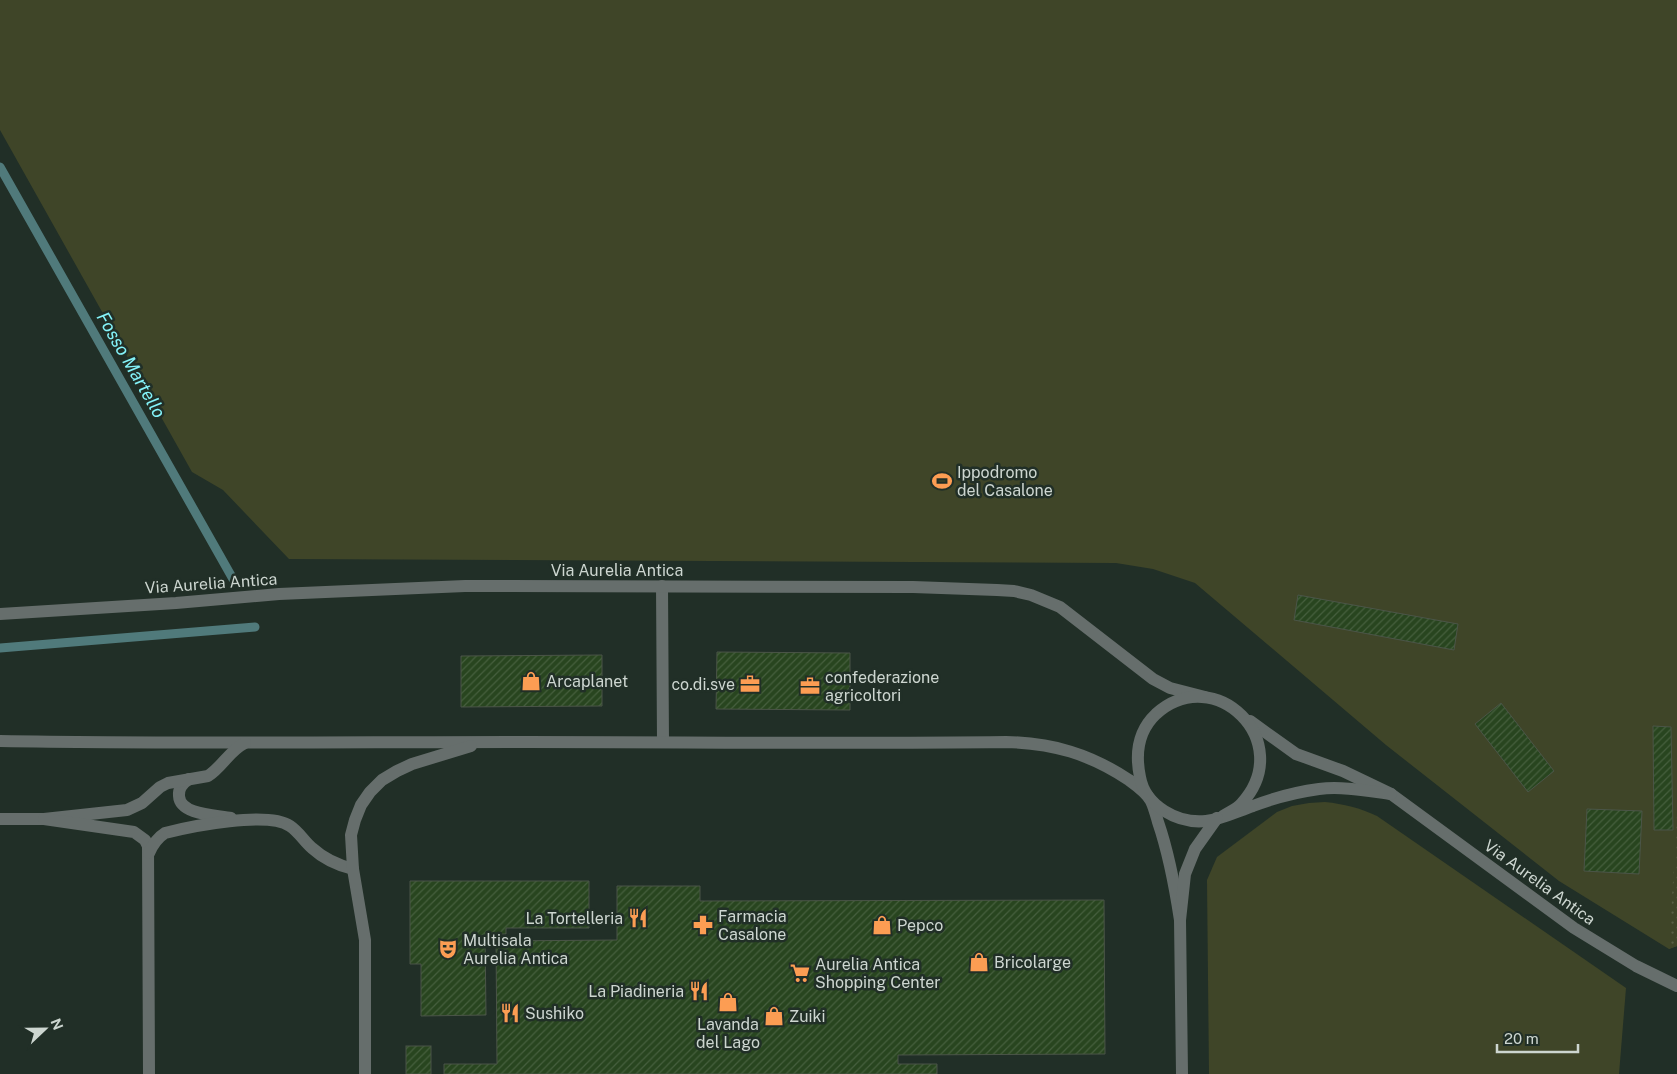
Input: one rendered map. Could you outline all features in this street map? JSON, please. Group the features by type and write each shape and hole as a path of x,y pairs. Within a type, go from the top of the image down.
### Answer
{"street":[{"name":"Via Aurelia Antica","path":"0,614 279,594 445,586 914,587 997,590 1023,593 1046,600 1060,607 1153,679 1170,688 1224,702 1296,754 1343,770 1391,794 1574,928 1636,966 1677,986"},
{"path":"662,586 663,742"},
{"name":"Via Aurelia Antica","path":"1150,799 1140,780 1136,760 1140,739 1149,721 1171,704 1184,699 1204,697"},
{"name":"Via Aurelia Antica","path":"1220,817 1241,805 1253,789 1260,769 1258,742 1253,729 1240,713"},
{"path":"365,1074 365,940 353,869 351,835 355,820 361,805 370,792 382,780 397,770 485,742"},
{"name":"Via Aurelia Antica","path":"3,743 1030,743 1053,746 1097,761 1134,784 1161,809 1187,820 1206,821 1272,799 1321,788 1391,794"},
{"path":"0,819 44,819 135,808 160,787 168,783 208,776 232,752 246,743"},
{"path":"188,779 179,789 180,802 185,808 191,811 241,819 272,819 282,821 297,831 325,859 353,869"},
{"path":"1150,799 1162,833 1180,920"},
{"path":"1182,1074 1180,920 1185,874 1195,849 1220,817"},
{"path":"44,819 134,832 148,846 149,1074"},
{"path":"148,853 159,836 165,833 241,819"}],"green space":[{"name":"Ippodromo del Casalone","path":"0,0 1677,0 1677,946 1669,949 1559,881 1386,745 1195,583 1153,569 1116,563 289,559 223,490 192,472 0,130"},
{"path":"1325,802 1352,807 1377,816 1626,988 1619,1074 1209,1074 1207,880 1217,857 1277,812 1292,806"},
{"path":"1677,812 1677,946 1669,949"}],"building":[{"path":"1298,595 1458,624 1454,650 1294,620"},
{"path":"717,652 850,653 850,710 716,709"},
{"name":"Arcaplanet","path":"602,655 602,706 461,707 461,656"},
{"path":"1501,703 1554,771 1528,792 1475,724"},
{"path":"1653,726 1671,727 1673,830 1654,830"},
{"path":"1587,809 1642,811 1639,874 1584,871"},
{"name":"Multisala Aurelia Antica","path":"410,881 589,881 589,928 506,928 506,934 485,934 486,1015 421,1016 421,964 410,964"},
{"name":"Aurelia Antica Shopping Center","path":"617,886 700,886 700,901 1104,900 1105,1054 898,1055 898,1064 937,1064 937,1074 444,1074 444,1064 497,1064 496,941 617,940"},
{"path":"406,1046 431,1046 431,1074 406,1074"}],"waterway":[{"name":"Fosso Martello","path":"0,167 233,579"},
{"name":"Fosso Martello","path":"0,648 255,627"}],"place":[{"name":"Ippodromo del Casalone","path":"942,481"},
{"name":"Arcaplanet","path":"531,681"},
{"name":"co.di.sve","path":"750,684"},
{"name":"confederazione agricoltori","path":"810,686"},
{"name":"La Tortelleria","path":"638,918"},
{"name":"Farmacia Casalone","path":"703,925"},
{"name":"Pepco","path":"882,925"},
{"name":"Multisala Aurelia Antica","path":"448,949"},
{"name":"Bricolarge","path":"979,962"},
{"name":"Aurelia Antica Shopping Center","path":"800,973"},
{"name":"La Piadineria","path":"699,991"},
{"name":"Lavanda del Lago","path":"728,1002"},
{"name":"Sushiko","path":"510,1013"},
{"name":"Zuiki","path":"774,1016"}]}
